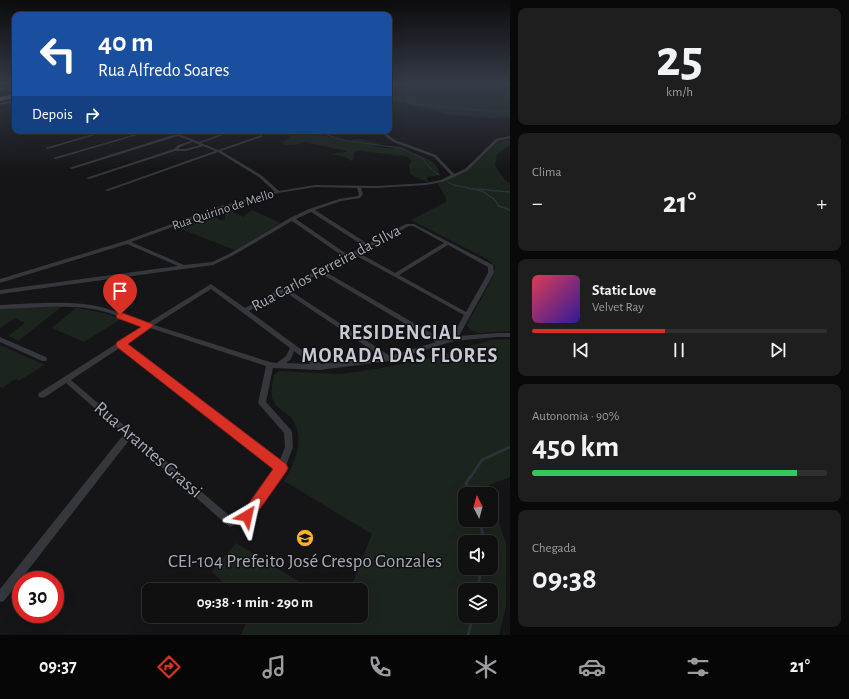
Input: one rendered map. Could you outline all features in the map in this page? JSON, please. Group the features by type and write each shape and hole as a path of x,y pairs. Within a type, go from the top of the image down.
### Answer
{"street":[{"path":"47,148 96,134"},
{"path":"55,158 139,134"},
{"path":"71,168 178,134 218,151 260,176 278,192"},
{"path":"198,143 224,134"},
{"path":"385,134 394,141 435,156 454,176"},
{"path":"107,190 261,136"},
{"name":"Rua Quirino de Mello","path":"0,280 127,242 223,207 278,192 315,186 426,184 454,176 466,170 497,140 510,137"},
{"path":"175,150 179,146 193,141"},
{"path":"88,178 175,150 186,150 203,145"},
{"path":"0,292 213,263 233,254 292,219 311,210 337,200 359,197 361,194 358,186"},
{"path":"311,210 367,246"},
{"path":"292,219 348,257"},
{"name":"Rua Carlos Ferreira da SIlva","path":"245,311 408,225 414,225 448,243"},
{"path":"127,242 185,268"},
{"path":"395,275 448,243 491,266 491,273 454,339"},
{"path":"355,253 468,314"},
{"path":"320,271 443,343"},
{"path":"42,395 211,286 320,367"},
{"path":"284,290 389,359"},
{"path":"0,307 81,306 106,310 149,326 275,365 320,367 389,359 454,339 510,335"},
{"path":"0,339 44,358"},
{"path":"121,344 281,468 289,447 288,432 262,403 275,365 290,357 294,347"},
{"name":"Rua Arantes Grassi","path":"66,379 230,522 247,516 281,468"},
{"path":"0,597 129,434"}],"shaded area":[{"path":"443,113 510,113 510,117 495,118 453,115"},
{"path":"288,134 308,134 345,140 361,139 381,144 371,146 390,148 401,147 430,160 438,168 440,175 427,177 428,182 415,177 410,174 409,165 412,161 406,156 358,151 354,153 352,161 343,156 330,154 347,151 304,142 296,145 284,145 283,142 290,137"},
{"path":"510,139 510,145 497,154 495,166 506,181 510,183 510,331 479,333 470,330 467,325 494,275 495,266 487,259 411,220 446,202 446,198 438,184 468,170 498,142"},
{"path":"225,208 243,217 252,210 281,223 235,250 173,226 209,213 222,221 225,219 225,215 214,212"},
{"path":"7,307 61,307 18,341 8,336 25,323 15,318 0,328 0,309"},
{"path":"76,308 104,313 121,319 84,342 52,328"},
{"path":"510,339 510,477 487,487 458,487 458,527 498,527 498,520 506,543 506,606 499,635 241,635 246,623 368,623 368,583 353,583 372,534 284,481 292,467 299,443 296,427 292,419 274,402 272,388 274,375 279,371 340,374 377,369 422,360 491,340"},
{"path":"0,345 45,365 18,381 18,379 13,380 3,388 0,387"},
{"path":"236,543 302,583 224,583 212,572"}],"waterway":[{"path":"324,134 347,141 401,148 422,158 430,168 439,175"},
{"path":"447,182 456,186"},
{"path":"454,185 482,191 494,199 499,206 510,210"},
{"path":"477,189 510,192"},
{"path":"470,478 482,460 510,447"},
{"path":"467,487 466,483 470,477"},
{"path":"481,527 483,535"},
{"path":"479,583 480,575"},
{"path":"468,635 471,623"}],"place":[{"name":"CEI-104 Prefeito José Crespo Gonzales","path":"305,538"}],"district":[{"name":"RESIDENCIAL MORADA DAS FLORES","path":"400,344"}],"route":[{"path":"120,315 149,326 121,344 281,468 247,516"}]}
